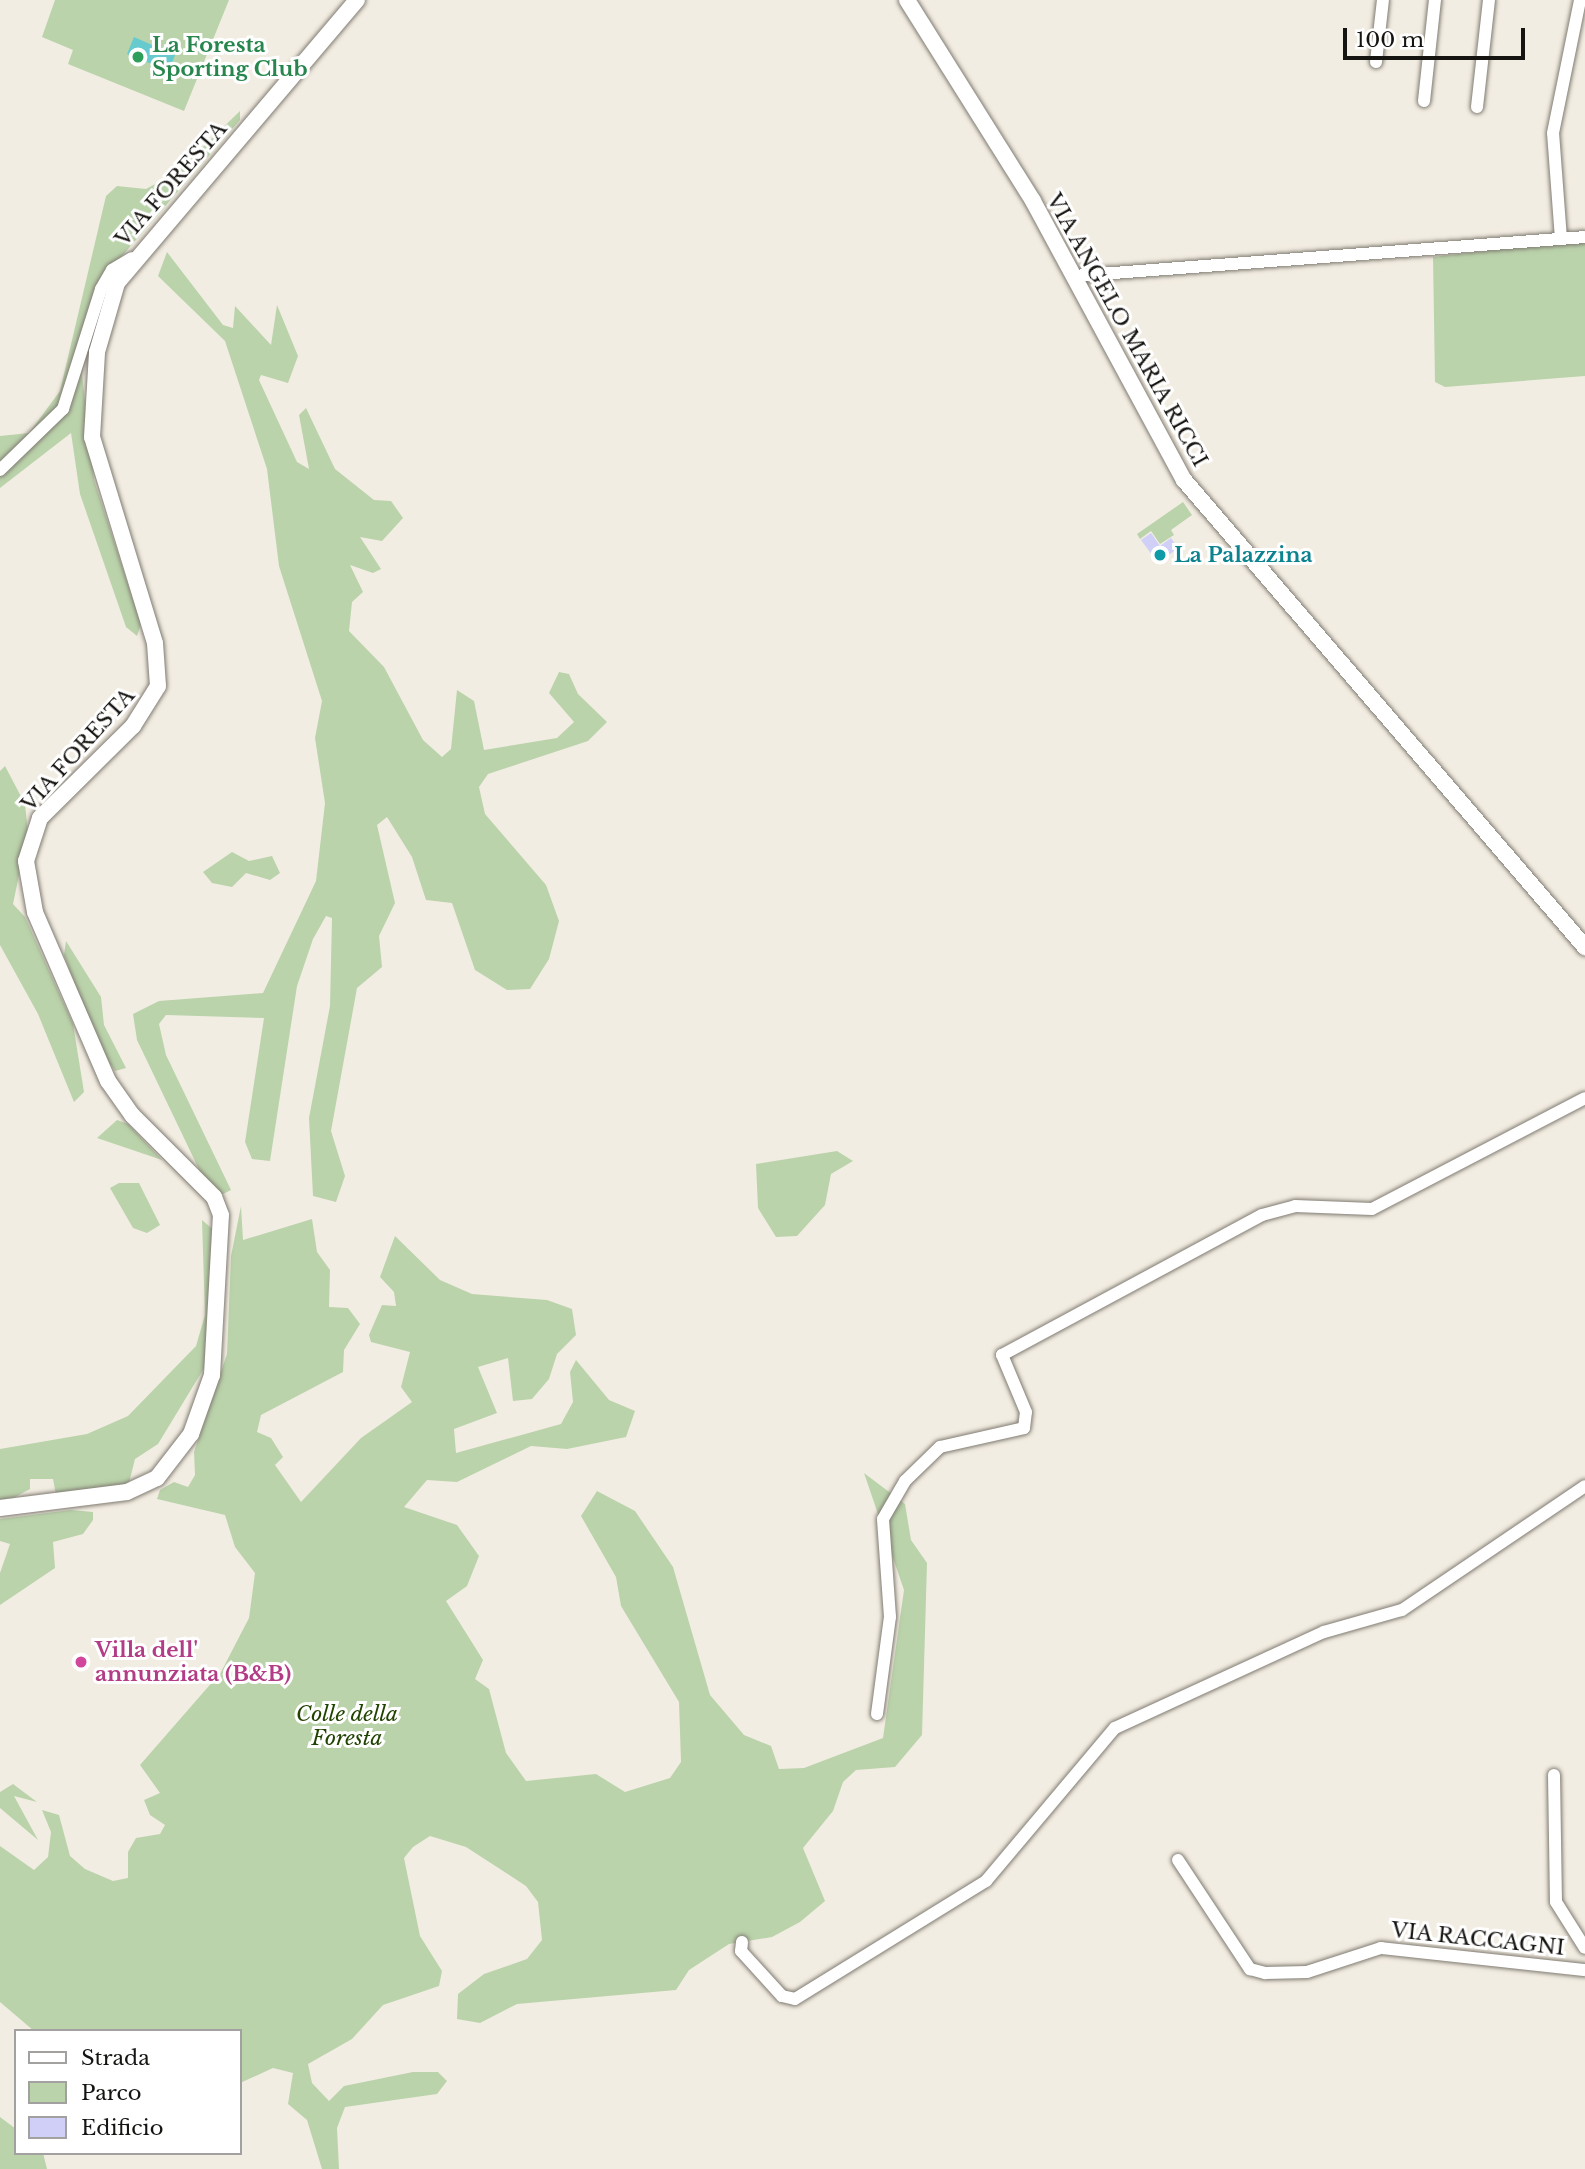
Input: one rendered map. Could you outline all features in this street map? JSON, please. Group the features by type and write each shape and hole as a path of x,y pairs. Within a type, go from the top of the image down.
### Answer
{"main road":[{"name":"VIA FORESTA","path":"0,1508 127,1492 157,1478 191,1434 219,1332 223,1236 214,1197 132,1115 108,1081 35,912 26,861 40,818 133,726 158,686 155,643 101,476 89,404 108,307 132,258 357,0"},
{"name":"VIA ANGELO MARIA RICCI","path":"906,0 1074,276 1184,480 1585,947"}],"street":[{"path":"1376,62 1383,0"},
{"path":"1424,101 1434,0"},
{"path":"1477,107 1489,0"},
{"path":"1562,239 1553,133 1580,0"},
{"path":"1074,276 1585,237"},
{"path":"0,470 63,409 100,289 112,270 132,258"},
{"path":"877,1714 890,1617 883,1519 905,1481 940,1447 1024,1428 1026,1412 1000,1362 1006,1351 1262,1216 1295,1206 1372,1209 1585,1098"},
{"path":"742,1942 741,1951 782,1996 795,1999 986,1881 1115,1728 1324,1632 1402,1610 1585,1486"},
{"path":"1554,1774 1556,1902 1585,1948"},
{"name":"VIA RACCAGNI","path":"1178,1860 1250,1969 1265,1973 1307,1972 1381,1948 1585,1970"}],"green space":[{"name":"La Foresta Sporting Club","path":"55,0 229,0 184,111 68,64 73,50 42,37"},
{"path":"240,111 240,120 115,264 93,321 82,374 94,480 141,624 137,636 126,627 80,494 71,433 0,488 0,436 29,433 60,391 106,196 117,186 146,189 177,172"},
{"path":"1585,239 1585,376 1445,387 1435,382 1433,257"},
{"path":"167,252 223,325 233,328 235,306 271,345 277,305 298,356 288,383 261,375 259,380 297,462 309,469 299,415 306,408 335,469 374,500 391,501 403,518 382,541 360,537 381,569 373,573 350,565 363,592 352,602 349,631 384,667 423,740 442,757 451,749 457,690 474,701 484,750 557,738 574,722 549,693 559,672 569,674 578,694 607,722 588,741 488,774 479,787 485,814 546,885 559,921 549,959 530,989 507,990 475,970 452,903 426,900 412,857 387,817 377,825 395,903 379,936 382,967 357,988 331,1131 345,1176 336,1202 313,1196 309,1118 330,1006 332,918 326,916 313,939 297,986 270,1161 252,1159 245,1142 264,1018 166,1015 159,1024 166,1055 231,1190 221,1195 206,1184 137,1040 133,1014 159,1001 263,993 316,881 325,803 315,738 322,701 279,566 267,469 225,341 158,276"},
{"path":"1183,502 1192,515 1171,530 1174,535 1160,544 1151,531 1140,539 1137,534"},
{"path":"5,766 25,804 28,832 13,904 25,917 73,1024 84,1092 74,1102 38,1014 0,945 0,771"},
{"path":"232,852 249,861 272,856 280,873 270,880 246,873 232,887 212,883 203,872"},
{"path":"66,941 101,997 104,1025 126,1068 115,1071 96,1043 64,955"},
{"path":"117,1120 128,1124 162,1160 97,1138"},
{"path":"837,1151 853,1161 831,1174 825,1205 797,1236 776,1237 758,1208 756,1164"},
{"path":"119,1183 139,1183 160,1225 147,1233 133,1228 110,1188"},
{"name":"Colle della Foresta","path":"241,1206 243,1240 312,1219 317,1252 330,1270 329,1307 348,1308 360,1324 344,1350 343,1372 261,1415 257,1432 271,1438 283,1457 275,1465 301,1502 361,1438 412,1402 401,1387 410,1352 371,1342 369,1335 382,1305 396,1306 394,1292 380,1277 395,1236 440,1280 472,1294 547,1300 572,1309 576,1335 557,1354 549,1379 532,1399 513,1401 508,1358 478,1367 497,1413 454,1429 456,1453 561,1424 573,1402 570,1372 576,1360 609,1400 635,1411 626,1437 567,1449 531,1446 457,1482 427,1480 404,1507 457,1525 479,1556 467,1586 446,1601 483,1660 475,1679 489,1689 506,1753 526,1781 596,1774 625,1792 670,1778 681,1762 679,1702 621,1606 616,1577 581,1516 597,1491 635,1511 673,1567 710,1695 744,1735 771,1746 779,1769 804,1768 883,1738 904,1590 864,1473 905,1504 911,1540 927,1563 922,1735 895,1767 856,1770 843,1782 833,1811 803,1848 825,1901 800,1922 772,1937 729,1944 689,1970 676,1990 517,2004 480,2023 457,2019 458,1994 484,1974 527,1959 542,1940 538,1902 526,1886 466,1847 430,1836 413,1847 404,1858 420,1936 442,1971 439,1986 383,2005 352,2039 308,2064 312,2083 329,2101 344,2086 413,2072 438,2072 447,2081 437,2094 345,2107 337,2128 339,2169 322,2169 307,2120 288,2104 293,2073 273,2068 242,2082 242,2029 32,2029 0,2002 0,1846 34,1870 48,1857 51,1832 42,1810 59,1815 70,1856 85,1869 113,1881 128,1878 128,1852 136,1838 160,1834 165,1825 150,1815 144,1800 160,1793 140,1765 221,1672 249,1618 255,1573 235,1547 225,1515 157,1499 160,1490 174,1482 188,1487 195,1475 194,1452 227,1354 231,1256"},
{"path":"202,1220 216,1232 209,1360 158,1444 135,1459 129,1483 109,1496 56,1495 53,1479 30,1479 30,1489 0,1505 0,1449 87,1434 128,1416 196,1346 205,1315"},
{"path":"71,1510 93,1512 93,1520 83,1534 53,1542 55,1568 0,1605 0,1573 10,1544 0,1541 0,1519"},
{"path":"13,1784 37,1802 14,1796 38,1840 0,1808 0,1792"},
{"path":"0,2117 14,2128 14,2155 44,2155 47,2169 0,2169"}],"water":[{"path":"134,37 175,55 169,71 127,54"}],"building":[{"name":"La Palazzina","path":"1151,533 1160,546 1171,538 1178,548 1158,563 1141,540"}],"place":[{"name":"La Foresta Sporting Club","path":"138,57"},
{"name":"La Palazzina","path":"1160,555"},
{"name":"Villa dell' annunziata (B&B)","path":"81,1662"}]}
